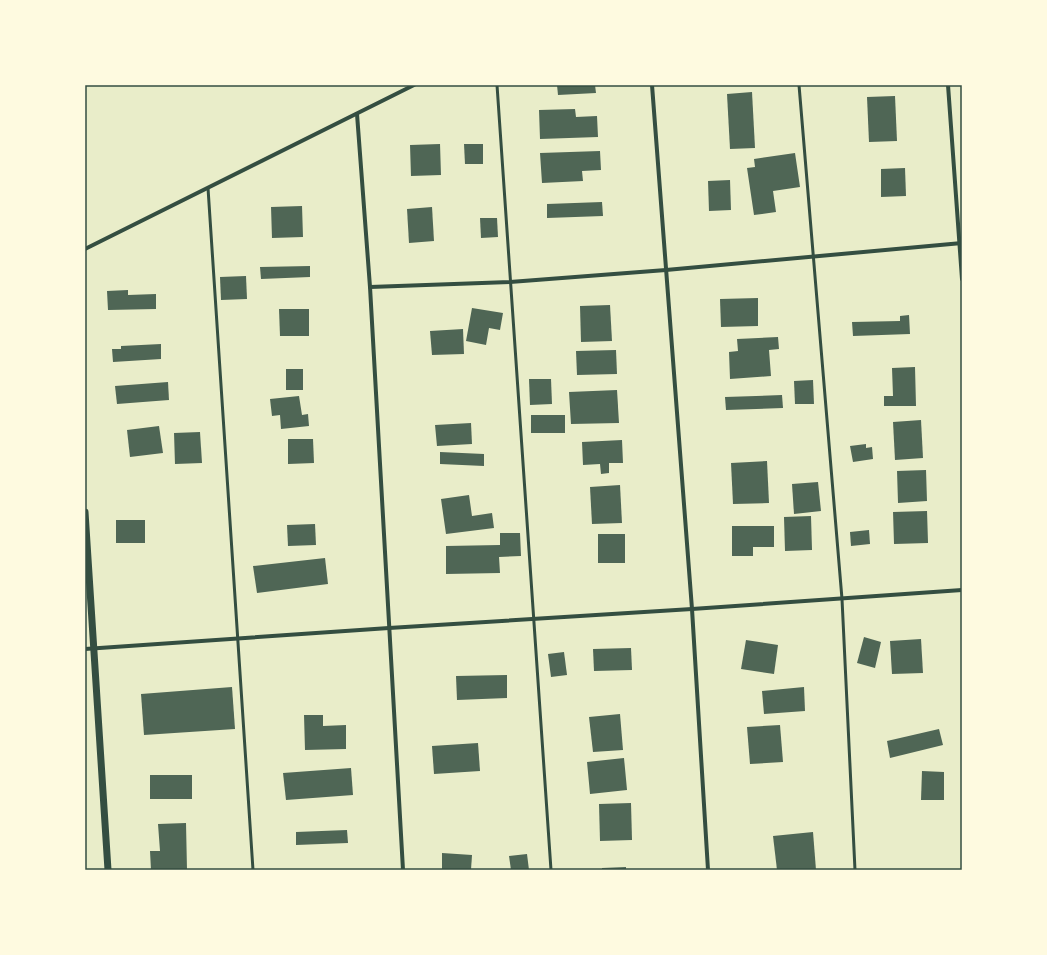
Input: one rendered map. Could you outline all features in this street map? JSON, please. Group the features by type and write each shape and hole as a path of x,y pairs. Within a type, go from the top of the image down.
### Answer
{"street":[{"path":"85,249 414,85"},
{"path":"652,85 692,609 708,870"},
{"path":"948,85 961,243 962,278"},
{"path":"358,114 370,287 404,870"},
{"path":"370,287 510,282 666,270 961,243"},
{"path":"85,512 108,870"},
{"path":"85,649 962,590"}],"lane":[{"path":"496,85 551,870"},
{"path":"798,85 842,599 855,870"},
{"path":"208,188 253,870"}],"building":[{"path":"557,85 595,85 596,93 558,95"},
{"path":"752,92 755,148 730,149 727,94"},
{"path":"895,96 897,141 869,142 867,97"},
{"path":"575,109 576,117 597,116 598,137 540,139 539,110"},
{"path":"440,144 441,175 411,176 410,145"},
{"path":"464,144 483,144 483,164 465,164"},
{"path":"600,151 601,170 582,171 583,181 542,183 540,153"},
{"path":"795,153 800,187 773,191 776,212 754,215 747,168 755,167 754,159"},
{"path":"905,168 906,196 881,197 881,169"},
{"path":"730,180 731,210 709,211 708,181"},
{"path":"602,202 603,216 547,218 547,204"},
{"path":"302,206 303,237 272,238 271,207"},
{"path":"432,207 434,241 409,243 407,209"},
{"path":"480,218 497,218 498,237 481,238"},
{"path":"310,266 310,277 261,279 260,267"},
{"path":"246,276 247,299 221,300 220,277"},
{"path":"128,290 128,295 156,294 156,309 108,310 107,291"},
{"path":"758,298 758,326 721,327 720,299"},
{"path":"610,305 612,341 581,342 580,306"},
{"path":"472,308 503,313 500,330 489,328 486,345 466,341"},
{"path":"279,309 309,309 309,336 280,336"},
{"path":"909,315 910,334 853,336 852,322 900,321 900,316"},
{"path":"463,329 464,354 432,355 430,331"},
{"path":"778,337 779,349 769,350 771,376 730,379 729,352 738,351 737,339"},
{"path":"161,344 161,359 113,362 112,349 121,349 121,346"},
{"path":"616,350 617,374 577,375 576,351"},
{"path":"915,367 916,406 884,406 884,396 893,396 892,368"},
{"path":"286,369 303,369 303,390 286,390"},
{"path":"529,379 551,379 552,404 530,405"},
{"path":"813,380 814,404 795,404 794,381"},
{"path":"168,382 169,400 117,404 115,386"},
{"path":"617,390 619,423 571,424 569,392"},
{"path":"782,395 783,408 726,410 725,397"},
{"path":"299,396 302,415 308,414 309,426 281,429 280,415 272,416 270,399"},
{"path":"531,415 565,415 565,433 531,433"},
{"path":"921,420 923,458 895,460 893,422"},
{"path":"471,423 472,444 437,446 435,425"},
{"path":"159,426 163,453 130,457 127,430"},
{"path":"200,432 202,463 175,464 174,433"},
{"path":"288,439 313,439 314,463 288,464"},
{"path":"622,440 623,463 609,463 609,473 601,474 600,464 583,465 582,442"},
{"path":"866,444 866,448 872,447 873,459 853,462 850,446"},
{"path":"440,452 484,454 484,466 440,464"},
{"path":"767,461 769,503 733,504 731,463"},
{"path":"926,470 927,501 898,503 897,471"},
{"path":"818,482 821,511 794,514 792,484"},
{"path":"620,485 622,523 592,524 590,487"},
{"path":"469,495 472,516 492,513 494,528 446,534 441,499"},
{"path":"927,511 928,543 894,544 893,512"},
{"path":"811,516 812,550 785,551 784,517"},
{"path":"116,520 145,520 145,543 116,543"},
{"path":"315,524 316,545 288,546 287,525"},
{"path":"732,526 774,526 774,547 753,547 753,556 732,556"},
{"path":"869,530 870,544 851,546 850,532"},
{"path":"500,533 520,533 521,556 499,557 500,573 446,574 446,546 500,545"},
{"path":"598,534 625,534 625,563 598,563"},
{"path":"325,558 328,584 257,593 253,566"},
{"path":"864,637 881,642 875,668 857,663"},
{"path":"921,639 923,673 892,674 890,641"},
{"path":"746,640 778,645 774,674 741,669"},
{"path":"631,648 632,670 594,671 593,649"},
{"path":"564,652 567,675 551,677 548,654"},
{"path":"507,675 507,698 457,700 456,676"},
{"path":"232,687 235,729 144,735 141,694"},
{"path":"804,687 805,711 764,714 762,691"},
{"path":"620,714 623,750 593,752 589,717"},
{"path":"304,715 323,715 323,726 346,725 346,749 305,750"},
{"path":"780,725 783,762 750,764 747,727"},
{"path":"939,729 943,745 890,758 887,741"},
{"path":"478,743 480,771 434,774 432,746"},
{"path":"624,758 627,790 590,794 587,762"},
{"path":"351,768 353,795 286,800 283,773"},
{"path":"922,771 944,772 944,800 921,800"},
{"path":"150,775 192,775 192,799 150,799"},
{"path":"631,803 632,840 600,841 599,804"},
{"path":"186,823 187,870 151,870 150,851 160,851 158,824"},
{"path":"347,830 348,843 296,845 296,832"},
{"path":"813,832 816,870 777,870 773,836"},
{"path":"442,853 472,855 471,870 442,870"},
{"path":"527,854 529,870 511,870 509,856"},
{"path":"626,867 626,870 602,870 602,868"}]}
